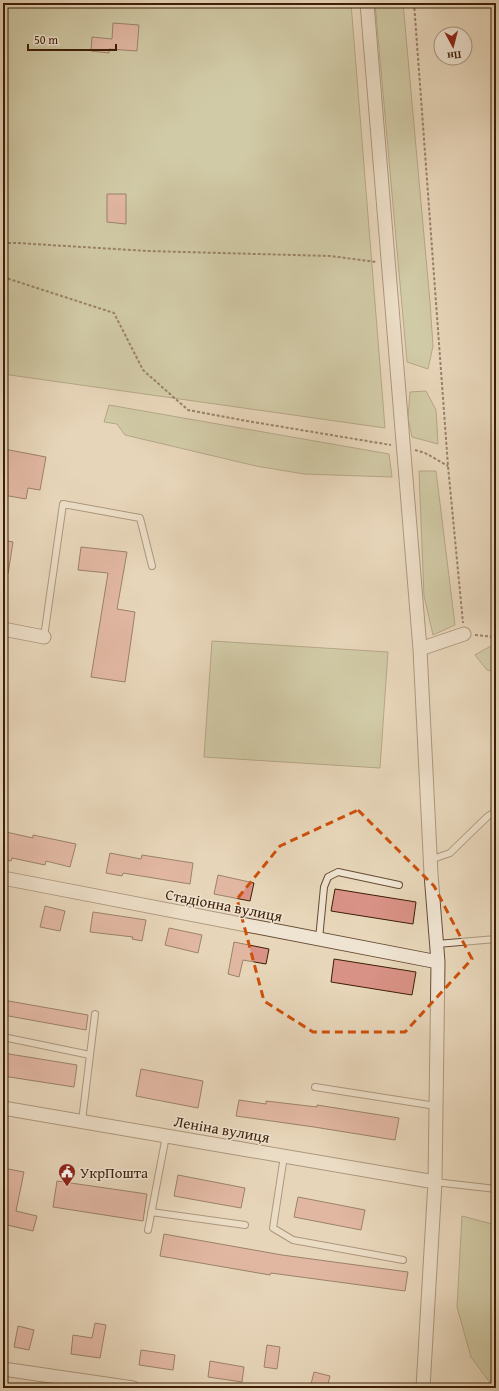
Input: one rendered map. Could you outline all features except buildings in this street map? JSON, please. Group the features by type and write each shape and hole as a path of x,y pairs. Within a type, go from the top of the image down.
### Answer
{"street":[{"path":"367,3 420,649 430,860 438,962 435,1182 423,1388"},
{"path":"3,629 44,637"},
{"path":"420,649 464,634"},
{"name":"Стадіонна вулиця","path":"3,878 438,962"},
{"name":"Леніна вулиця","path":"3,1108 435,1182"},
{"path":"3,1369 133,1388"}],"lane":[{"path":"44,637 63,504 140,518 152,566"},
{"path":"430,860 450,853 487,817 496,811"},
{"path":"319,939 324,887 328,877 338,872 399,885"},
{"path":"437,944 496,939"},
{"path":"82,1121 95,1014"},
{"path":"3,1037 90,1055"},
{"path":"315,1087 436,1106"},
{"path":"148,1230 166,1136"},
{"path":"284,1156 273,1228 293,1240 403,1260"},
{"path":"435,1182 496,1189"},
{"path":"152,1212 245,1225"}],"path":[{"path":"414,3 448,466 464,634 496,637"},
{"path":"3,243 148,251 330,256 388,264"},
{"path":"3,277 114,313 143,370 188,410 403,447 425,453 448,466"}],"highlighted area":[{"path":"358,810 434,886 472,959 405,1032 313,1032 264,1001 237,899 280,846"}],"green space":[{"path":"3,3 351,3 385,428 3,374"},
{"path":"375,3 403,3 430,302 433,346 428,369 407,362"},
{"path":"426,391 436,410 438,444 412,437 408,418 410,392"},
{"path":"109,405 389,454 392,477 304,474 256,466 125,435 117,424 104,422"},
{"path":"419,471 436,471 455,625 433,635 424,596"},
{"path":"212,641 388,652 380,768 204,757"},
{"path":"496,643 496,672 487,670 475,655"},
{"path":"462,1216 496,1225 496,1388 494,1388 471,1357 457,1307"}],"place":[{"name":"УкрПошта","path":"67,1187"}]}
